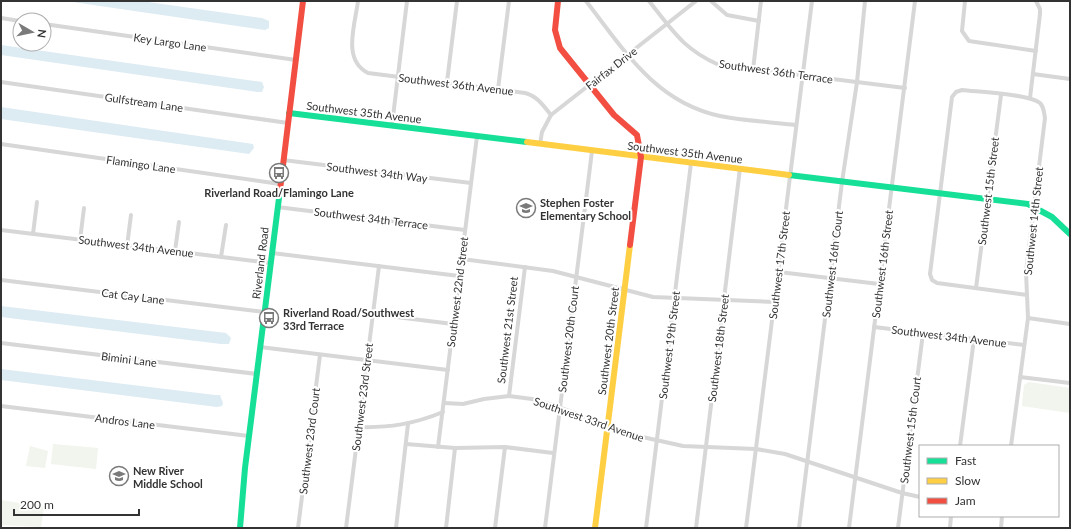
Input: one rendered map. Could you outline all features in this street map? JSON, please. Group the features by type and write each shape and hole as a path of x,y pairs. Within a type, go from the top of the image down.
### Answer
{"street":[{"name":"Riverland Road","path":"240,528 249,436 303,1"},
{"name":"Southwest 36th Avenue","path":"358,1 352,48 355,63 360,69 368,73 446,82 533,95 551,115"},
{"path":"392,125 407,1"},
{"path":"446,82 457,1"},
{"path":"498,89 508,1"},
{"path":"558,1 555,30 560,48 614,115 637,135 641,157"},
{"path":"586,1 628,55 657,87 676,100 697,110 720,116 796,125"},
{"name":"Southwest 36th Terrace","path":"649,1 682,42 700,57 720,65 905,88"},
{"name":"Fairfax Drive","path":"540,144 542,132 551,115 696,1"},
{"path":"711,1 727,15 759,21"},
{"path":"754,70 761,1"},
{"name":"Southwest 17th Street","path":"746,528 812,1"},
{"name":"Southwest 16th Court","path":"799,528 842,182 857,82 865,1"},
{"name":"Southwest 16th Street","path":"849,528 915,1"},
{"path":"965,1 962,31 970,41 1036,51"},
{"path":"1027,295 936,283 932,280 930,274 952,97 956,92 962,90 1030,98 1040,14 1036,1"},
{"path":"1,18 12,20"},
{"name":"Key Largo Lane","path":"52,25 296,60"},
{"path":"1033,74 1070,79"},
{"name":"Gulfstream Lane","path":"1,82 288,123"},
{"name":"Southwest 15th Street","path":"976,288 1001,94"},
{"name":"Southwest 14th Street","path":"1011,445 1028,318 1026,272 1045,118 1044,110 1040,104 1030,98"},
{"name":"Southwest 35th Avenue","path":"289,113 1028,204 1052,217 1070,234"},
{"name":"Southwest 22nd Street","path":"438,447 477,136"},
{"name":"Flamingo Lane","path":"1,144 280,184"},
{"name":"Southwest 20th Court","path":"545,528 592,151"},
{"name":"Southwest 20th Street","path":"595,528 641,157"},
{"name":"Southwest 34th Way","path":"283,160 471,183"},
{"name":"Southwest 19th Street","path":"646,528 691,163"},
{"name":"Southwest 18th Street","path":"696,528 740,168"},
{"path":"33,234 37,202"},
{"name":"Southwest 34th Terrace","path":"277,207 465,230"},
{"path":"80,240 84,208"},
{"path":"127,246 131,215"},
{"path":"175,251 179,222"},
{"path":"221,257 226,225"},
{"name":"Southwest 34th Avenue","path":"1,230 271,263"},
{"path":"272,253 459,276"},
{"path":"462,259 525,267 576,277 625,291 674,299 775,302"},
{"name":"Southwest 23rd Street","path":"346,528 379,266"},
{"name":"Southwest 21st Street","path":"509,396 525,267"},
{"path":"779,272 879,284"},
{"name":"Cat Cay Lane","path":"1,280 265,312"},
{"path":"372,314 453,324"},
{"path":"1028,318 1070,324"},
{"name":"Southwest 34th Avenue","path":"874,327 1024,345"},
{"name":"Southwest 15th Court","path":"898,528 923,333"},
{"path":"960,445 974,339"},
{"name":"Bimini Lane","path":"1,343 257,374"},
{"path":"260,347 448,370"},
{"name":"Southwest 23rd Court","path":"298,528 320,355"},
{"path":"1020,377 1070,383"},
{"name":"Southwest 33rd Avenue","path":"444,403 463,404 484,399 509,396 532,399 560,407 608,427 657,441 706,447 756,449 785,454 808,460 855,478 919,497"},
{"name":"Andros Lane","path":"1,406 249,436"},
{"path":"358,427 380,428 408,424 443,412"},
{"path":"396,528 408,424"},
{"path":"406,444 455,448 505,447 554,453"},
{"path":"495,528 505,447"},
{"path":"446,528 455,448"},
{"path":"950,528 951,517"},
{"path":"1001,528 1002,517"}],"shaded area":[{"path":"66,1 141,1 262,18 269,21 269,28 265,30"},
{"path":"1,45 12,47 12,52 50,52 262,82 264,87 262,92 257,92 1,55"},
{"path":"1,107 253,144 254,148 249,154 1,119"},
{"path":"1,306 226,333 231,338 229,344 221,344 1,317"},
{"path":"1,369 220,395 223,403 222,406 217,407 1,380"},
{"path":"1029,382 1070,388 1070,413 1022,406 1024,385"},
{"path":"53,444 98,448 96,469 51,464"},
{"path":"30,446 48,451 45,468 26,466"},
{"path":"1,500 44,507 41,527 1,525"}],"traffic: fast":[{"path":"289,113 527,142"},
{"path":"789,175 1028,204 1052,217 1070,234"},
{"path":"240,528 245,468 280,190"}],"traffic: slow":[{"path":"527,142 789,175"},
{"path":"595,528 630,245"}],"traffic: jam":[{"path":"280,190 303,1"},
{"path":"558,1 555,30 560,48 614,115 637,135 641,157 630,245"}],"place":[{"name":"Riverland Road/Flamingo Lane","path":"279,173"},
{"name":"Stephen Foster Elementary School","path":"526,208"},
{"name":"Riverland Road/Southwest 33rd Terrace","path":"269,318"},
{"name":"New River Middle School","path":"119,476"}]}
